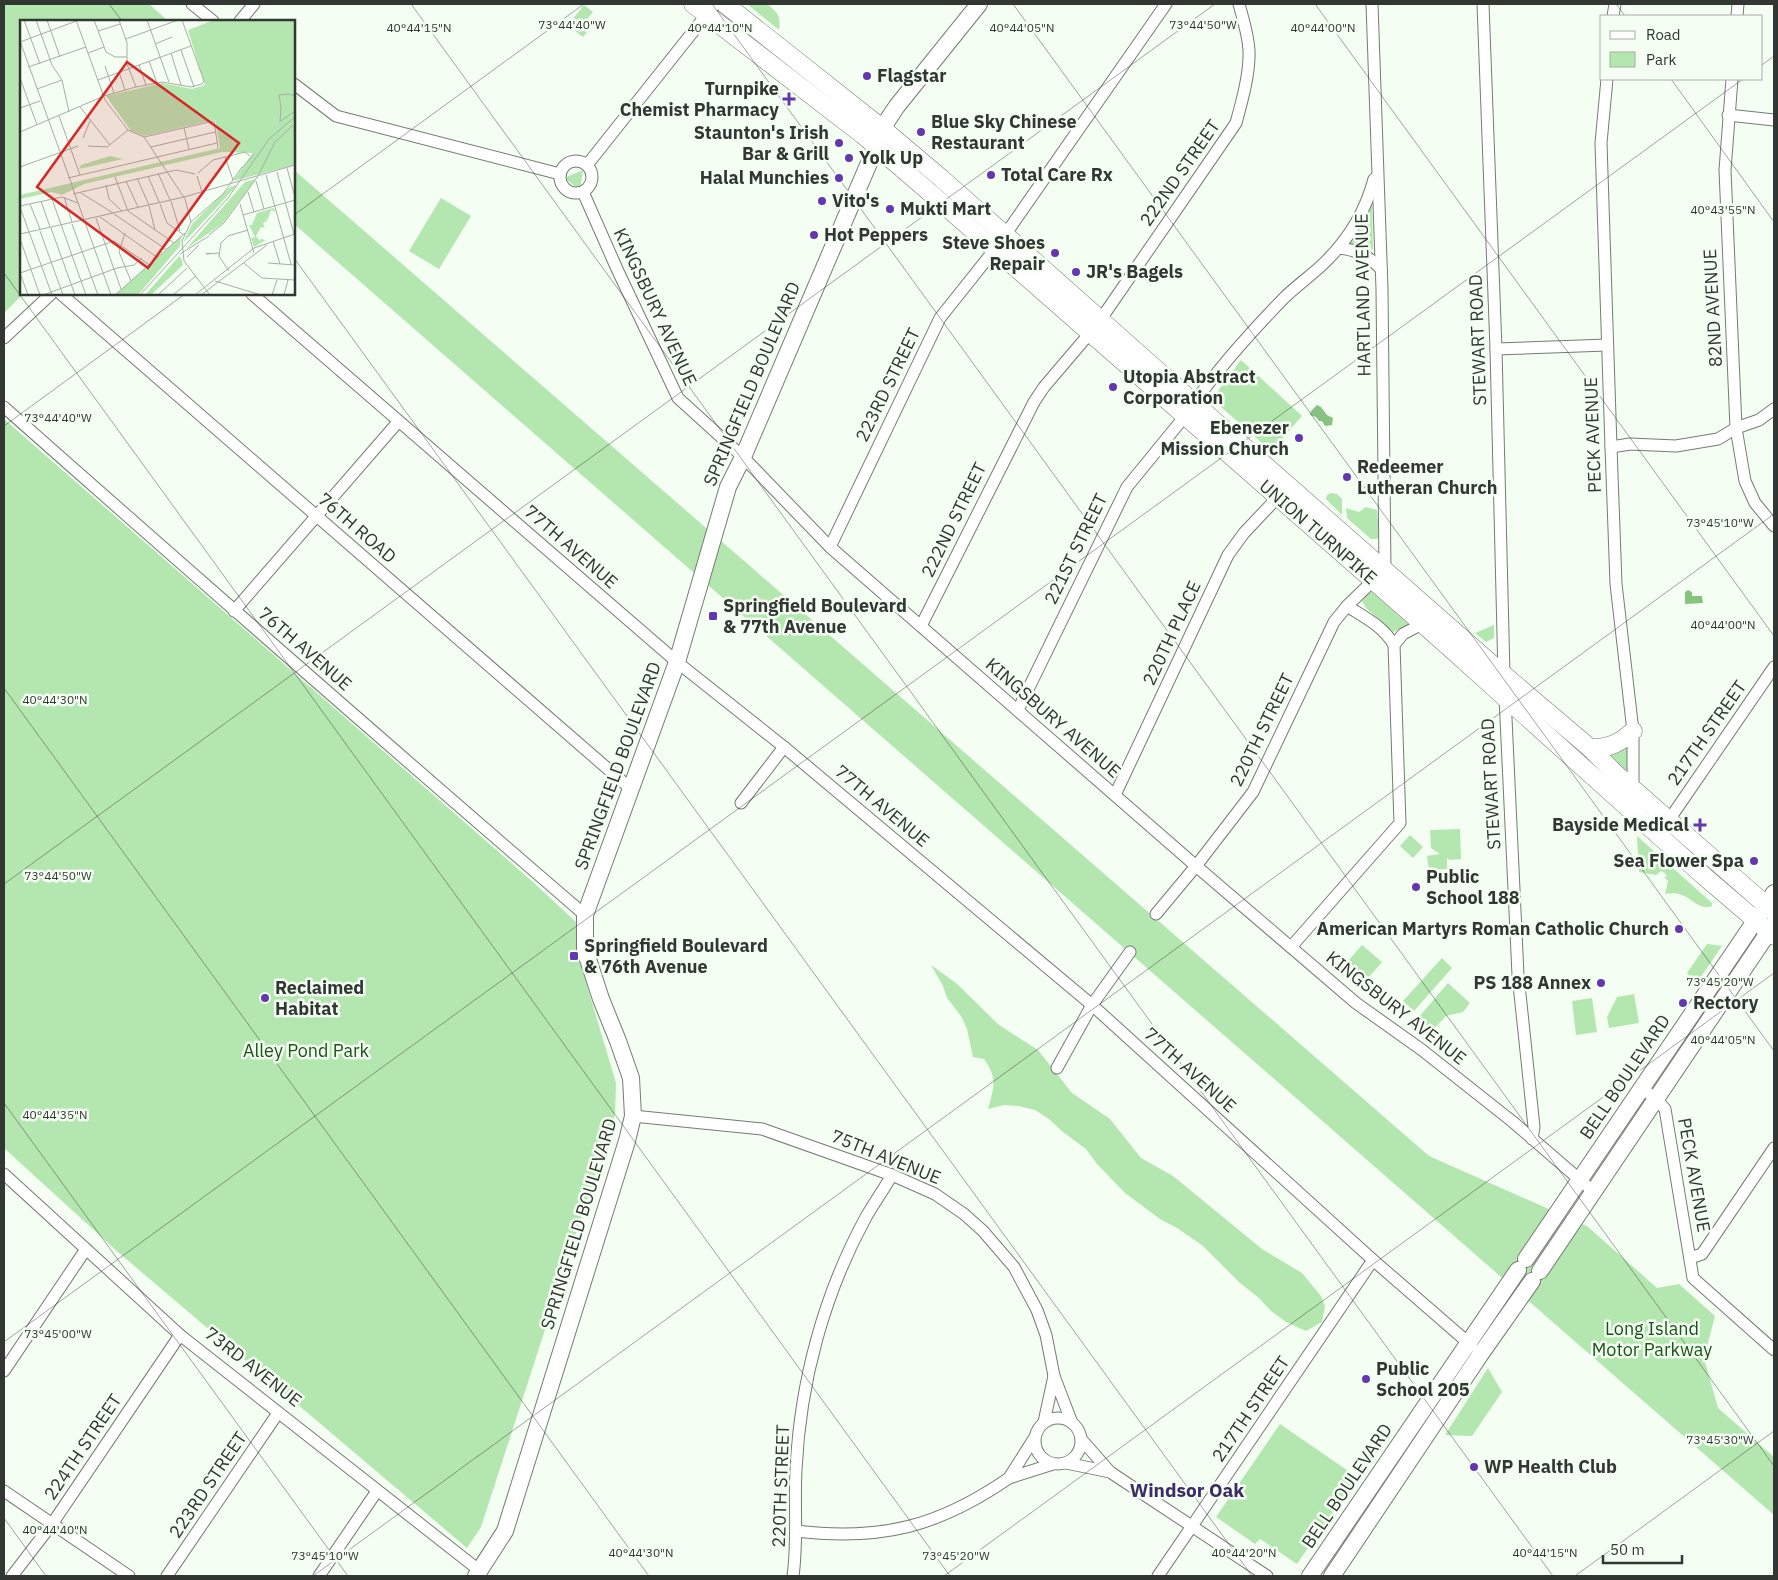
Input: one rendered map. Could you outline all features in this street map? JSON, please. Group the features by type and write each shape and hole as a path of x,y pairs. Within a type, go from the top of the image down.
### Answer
{"main road":[{"name":"UNION TURNPIKE","path":"725,4 883,129 1000,242 1090,333 1190,409 1380,575 1422,624 1706,877 1769,928"},
{"name":"SPRINGFIELD BOULEVARD","path":"482,1574 505,1531 627,1141 633,1116 631,1078 600,998 585,950 585,915 677,662 728,487 743,458 883,129 897,106 979,4"},
{"name":"UNION TURNPIKE","path":"705,7 876,146 1101,319 1278,496 1504,675 1590,748 1669,820 1771,903"},
{"path":"1590,748 1611,746 1624,739 1633,731"},
{"name":"BELL BOULEVARD","path":"1332,1576 1407,1467 1480,1355 1594,1192 1769,928 1771,903"},
{"name":"BELL BOULEVARD","path":"1310,1576 1642,1088 1769,928"}],"street":[{"path":"192,4 212,20"},
{"path":"241,20 254,4"},
{"name":"223RD STREET","path":"830,547 940,318 1000,242 1166,4"},
{"name":"222ND STREET","path":"1101,319 1236,123 1244,95 1249,51 1246,28 1239,4"},
{"name":"HARTLAND AVENUE","path":"1372,4 1381,269 1380,575"},
{"name":"STEWART ROAD","path":"1483,4 1496,349 1504,675"},
{"path":"587,165 705,7"},
{"name":"PECK AVENUE","path":"1607,80 1601,143 1607,345 1616,584 1633,731 1633,789"},
{"name":"82ND AVENUE","path":"1732,80 1725,170 1736,428 1745,481 1755,502 1774,526"},
{"path":"295,85 336,116 560,174"},
{"path":"1728,115 1774,120"},
{"path":"576,161 587,165 593,176 592,183 588,188 577,194 566,191 560,181 560,174 565,165 576,161"},
{"name":"221ST STREET","path":"1018,710 1127,487 1190,409 1216,372 1245,338 1286,296 1339,248 1359,218 1372,188 1377,169"},
{"name":"KINGSBURY AVENUE","path":"583,192 678,398 743,458 830,547 1196,866 1356,1003 1422,1050 1594,1192"},
{"path":"1339,248 1363,254 1381,269"},
{"path":"4,338 50,295"},
{"name":"76TH ROAD","path":"62,295 631,789"},
{"name":"77TH AVENUE","path":"253,295 677,662 784,747 1092,1005 1373,1260 1468,1342 1480,1355"},
{"name":"222ND STREET","path":"921,626 1034,402 1044,387 1090,333"},
{"path":"1496,349 1607,345"},
{"name":"76TH AVENUE","path":"4,406 234,610 585,915"},
{"path":"1611,447 1630,444 1676,446 1718,439 1736,428 1759,420 1774,409"},
{"path":"234,610 398,422"},
{"name":"220TH PLACE","path":"1115,795 1228,555 1244,533 1278,496"},
{"name":"220TH STREET","path":"1156,914 1253,792 1334,622 1347,606 1380,575"},
{"path":"1291,947 1400,823 1394,645 1390,638 1375,624 1347,606"},
{"path":"1394,645 1403,634 1422,624"},
{"name":"217TH STREET","path":"1669,820 1774,667"},
{"name":"STEWART ROAD","path":"1505,697 1518,975 1534,1127 1532,1139"},
{"path":"741,803 784,747"},
{"path":"1057,1068 1092,1005 1130,952"},
{"name":"PECK AVENUE","path":"1642,1088 1665,1109 1693,1278 1774,1350"},
{"name":"75TH AVENUE","path":"633,1116 762,1129 892,1175 935,1194 964,1214 996,1244 1014,1267 1037,1310 1046,1334 1054,1376 1072,1423"},
{"path":"1690,1258 1702,1254 1774,1148"},
{"name":"73RD AVENUE","path":"4,1174 180,1335 482,1574"},
{"name":"220TH STREET","path":"793,1576 796,1558 796,1472 799,1426 814,1347 828,1303 842,1268 866,1218 892,1175"},
{"path":"4,1371 86,1248"},
{"name":"217TH STREET","path":"1158,1576 1373,1260"},
{"name":"224TH STREET","path":"12,1576 52,1524 180,1335"},
{"name":"75TH AVENUE","path":"1044,1422 1054,1376"},
{"name":"223RD STREET","path":"168,1576 278,1413"},
{"path":"1054,1464 1042,1459 1038,1454 1035,1437 1036,1431 1044,1422 1061,1418 1077,1427 1081,1439 1110,1472 1267,1576"},
{"path":"1008,1478 1035,1437"},
{"path":"1066,1463 1079,1451 1081,1439"},
{"path":"796,1531 828,1535 853,1535 870,1534 910,1526 948,1514 970,1503 1008,1478 1054,1464 1066,1463 1110,1472"},
{"path":"319,1576 377,1491"},
{"path":"4,1492 129,1576"}],"green space":[{"path":"4,4 149,4 167,20 20,20 20,295 22,295 4,313"},
{"path":"747,4 767,4 778,15 780,21 779,30"},
{"path":"584,5 593,12 588,18 592,26 583,37 568,25"},
{"path":"583,170 580,190 564,178"},
{"name":"Long Island Motor Parkway","path":"295,171 1429,1156 1587,1226 1657,1288 1679,1284 1715,1316 1704,1358 1718,1408 1774,1457 1774,1515 295,225"},
{"path":"441,198 471,216 439,269 409,251"},
{"path":"1372,204 1373,249 1349,244"},
{"path":"1241,360 1302,416 1271,451 1212,399"},
{"name":"Alley Pond Park","path":"4,419 534,883 576,922 577,952 616,1083 615,1114 481,1527 467,1548 119,1253 4,1148"},
{"path":"1331,493 1337,494 1342,499 1342,515 1326,499 1327,495"},
{"path":"1366,507 1377,510 1379,537 1377,539 1371,539 1347,518 1346,508 1359,512"},
{"path":"1372,592 1408,626 1393,632 1366,608 1362,601"},
{"path":"1494,625 1494,638 1486,642 1475,633"},
{"path":"1628,745 1628,771 1627,772 1607,755"},
{"path":"1460,829 1461,859 1450,860 1447,858 1447,869 1429,870 1427,856 1440,854 1431,848 1430,830"},
{"path":"1410,835 1423,847 1413,858 1400,846"},
{"path":"1637,836 1712,903 1712,906 1700,906 1680,894 1665,894 1668,881 1664,877 1667,877 1665,873 1661,871 1656,875 1639,872"},
{"path":"1707,944 1722,946 1696,984 1687,973"},
{"path":"1362,945 1382,962 1362,985 1342,968"},
{"path":"1442,958 1452,968 1414,1011 1403,1001"},
{"path":"931,965 956,983 999,1025 1038,1050 1072,1093 1110,1119 1141,1158 1173,1176 1262,1249 1302,1273 1321,1296 1325,1306 1322,1322 1306,1331 1286,1322 1271,1311 1203,1246 1160,1219 1125,1193 1097,1164 1086,1149 1035,1110 1004,1105 988,1109 994,1083 991,1072 984,1059 973,1057 967,1029 961,1016 947,998 943,986"},
{"path":"1448,983 1470,1003 1463,1012 1446,1016 1432,1031 1418,1018"},
{"path":"1634,994 1639,1023 1609,1028 1607,1017 1617,997"},
{"path":"1592,998 1597,1032 1576,1035 1572,1001"},
{"path":"1488,1368 1502,1392 1472,1436 1445,1435"},
{"path":"1280,1424 1357,1477 1297,1564 1260,1539 1255,1544 1216,1517"}],"shaded area":[{"path":"1317,405 1333,418 1332,425 1325,426 1322,421 1310,415"},
{"path":"1688,590 1692,592 1692,596 1702,596 1703,603 1685,604 1685,592"}],"place":[{"name":"Flagstar","path":"867,76"},
{"name":"Turnpike Chemist Pharmacy","path":"789,99"},
{"name":"Blue Sky Chinese Restaurant","path":"921,132"},
{"name":"Staunton's Irish Bar & Grill","path":"839,143"},
{"name":"Yolk Up","path":"849,158"},
{"name":"Total Care Rx","path":"991,175"},
{"name":"Halal Munchies","path":"839,178"},
{"name":"Vito's","path":"822,201"},
{"name":"Mukti Mart","path":"890,209"},
{"name":"Hot Peppers","path":"814,235"},
{"name":"Steve Shoes Repair","path":"1055,253"},
{"name":"JR's Bagels","path":"1076,272"},
{"name":"Utopia Abstract Corporation","path":"1113,387"},
{"name":"Ebenezer Mission Church","path":"1299,438"},
{"name":"Redeemer Lutheran Church","path":"1347,477"},
{"name":"Springfield Boulevard & 77th Avenue","path":"713,616"},
{"name":"Bayside Medical","path":"1700,825"},
{"name":"Sea Flower Spa","path":"1754,861"},
{"name":"Public School 188","path":"1416,887"},
{"name":"American Martyrs Roman Catholic Church","path":"1679,929"},
{"name":"Springfield Boulevard & 76th Avenue","path":"574,956"},
{"name":"PS 188 Annex","path":"1601,983"},
{"name":"Reclaimed Habitat","path":"265,998"},
{"name":"Rectory","path":"1683,1003"},
{"name":"Public School 205","path":"1366,1379"},
{"name":"WP Health Club","path":"1474,1467"}],"district":[{"name":"Windsor Oak","path":"1187,1490"}]}
